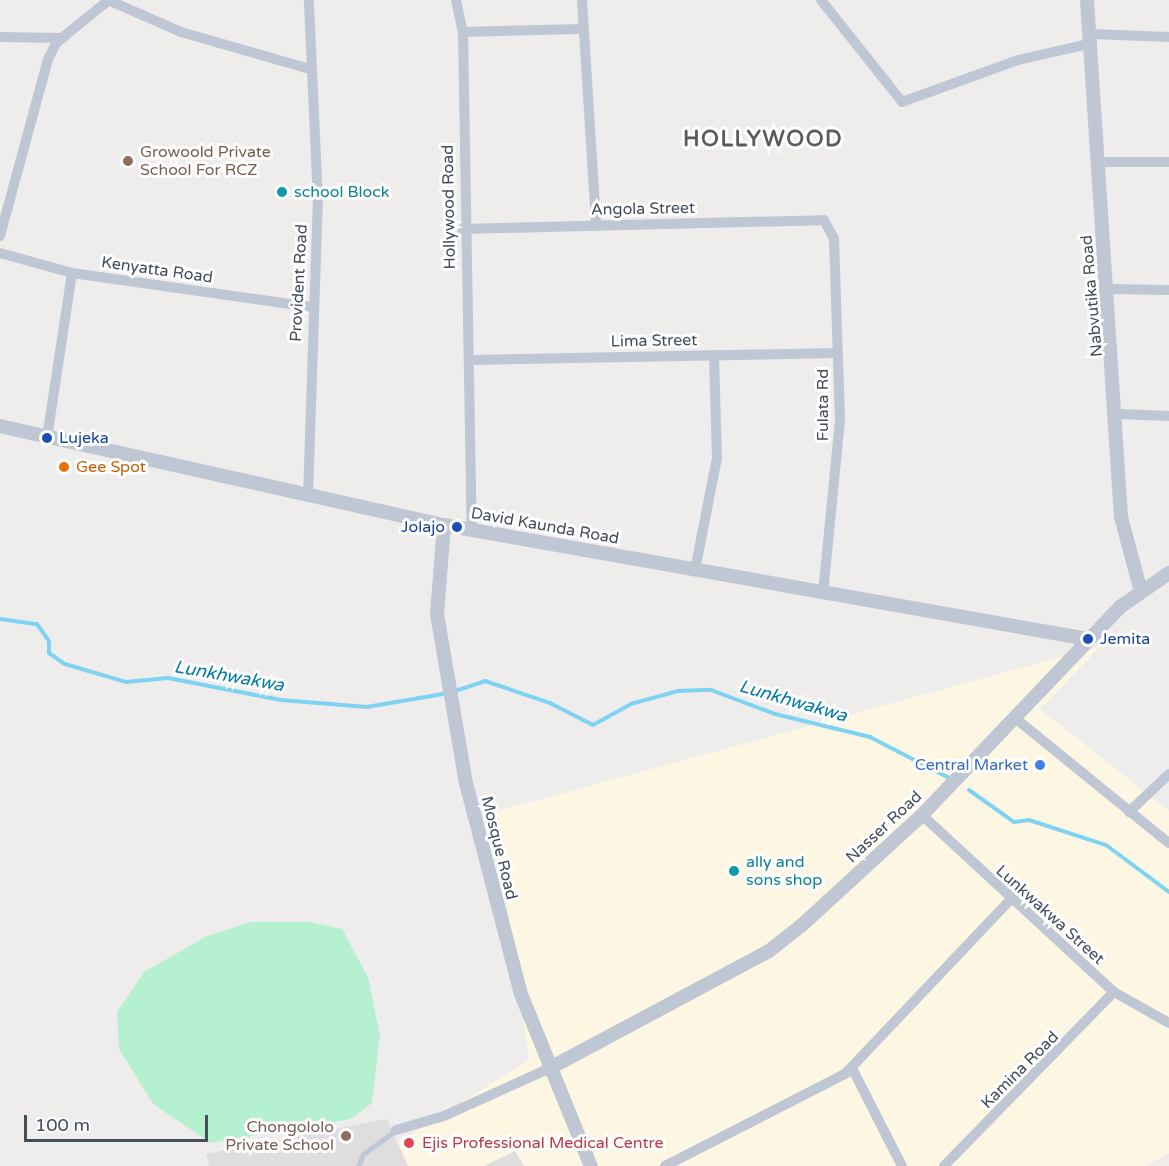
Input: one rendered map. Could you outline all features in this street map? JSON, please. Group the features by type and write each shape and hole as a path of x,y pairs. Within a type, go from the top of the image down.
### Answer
{"street":[{"name":"Provident Road","path":"308,496 311,308 318,202 310,69 309,0"},
{"name":"Hollywood Road","path":"456,0 463,32 462,229 471,360 472,529"},
{"path":"582,0 580,29 596,225"},
{"path":"821,0 902,102 1018,60 1092,39 1169,37"},
{"name":"Nabvutika Road","path":"1088,0 1118,414 1121,517 1140,588"},
{"path":"0,236 48,59 63,38 114,1 181,32 310,69"},
{"path":"463,32 580,29"},
{"path":"0,37 63,38"},
{"path":"1098,162 1169,162"},
{"name":"Angola Street","path":"462,229 824,220"},
{"name":"Fulata Rd","path":"823,592 840,430 834,239 824,220"},
{"name":"Kenyatta Road","path":"0,253 72,273 311,308"},
{"path":"47,438 72,273"},
{"path":"1108,289 1169,290"},
{"name":"Lima Street","path":"471,360 838,353"},
{"path":"695,570 717,458 714,355"},
{"path":"1118,414 1169,416"},
{"name":"David Kaunda Road","path":"0,426 444,525 1088,639"},
{"name":"Mosque Road","path":"444,525 437,614 444,678 503,931 548,1069 591,1166"},
{"name":"Nasser Road","path":"548,1069 769,951 922,815 1088,639 1140,588 1169,573"},
{"path":"1015,718 1169,843"},
{"path":"1129,812 1169,774"},
{"name":"Lunkwakwa Street","path":"922,815 1010,900 1114,992 1169,1023"},
{"path":"665,1166 852,1068 1010,900"},
{"name":"Kamina Road","path":"944,1166 1114,992"},
{"path":"852,1068 902,1166"},
{"path":"396,1130 444,1116 548,1069"}],"lane":[{"path":"358,1166 363,1154 396,1130"}],"shaded area":[{"path":"1101,646 1040,709 1169,811 1169,1153 1146,1166 361,1166 529,1060 494,812"},
{"name":"Chongololo Private School","path":"387,1119 408,1166 209,1166 206,1154"},
{"path":"515,1151 524,1166 484,1166"}],"green space":[{"path":"251,922 310,922 342,929 368,977 380,1036 372,1103 351,1119 211,1143 153,1104 119,1049 117,1012 144,972 207,936"}],"waterway":[{"name":"Lunkhwakwa","path":"0,619 37,624 49,641 49,653 65,664 126,682 168,678 281,700 367,707 443,694"},
{"name":"Lunkhwakwa","path":"455,691 485,681 550,703 593,725 631,704 678,691 711,690 775,714 870,737 951,779"},
{"name":"Lunkhwakwa","path":"969,790 1014,822 1029,820 1106,845 1169,892"}],"place":[{"name":"Growoold Private School For RCZ","path":"128,161"},
{"name":"school Block","path":"282,192"},
{"name":"Lujeka","path":"47,438"},
{"name":"Gee Spot","path":"64,467"},
{"name":"Jolajo","path":"457,527"},
{"name":"Jemita","path":"1088,639"},
{"name":"Central Market","path":"1040,765"},
{"name":"ally and sons shop","path":"734,871"},
{"name":"Chongololo Private School","path":"346,1136"},
{"name":"Ejis Professional Medical Centre","path":"409,1143"}],"district":[{"name":"HOLLYWOOD","path":"763,140"}]}
